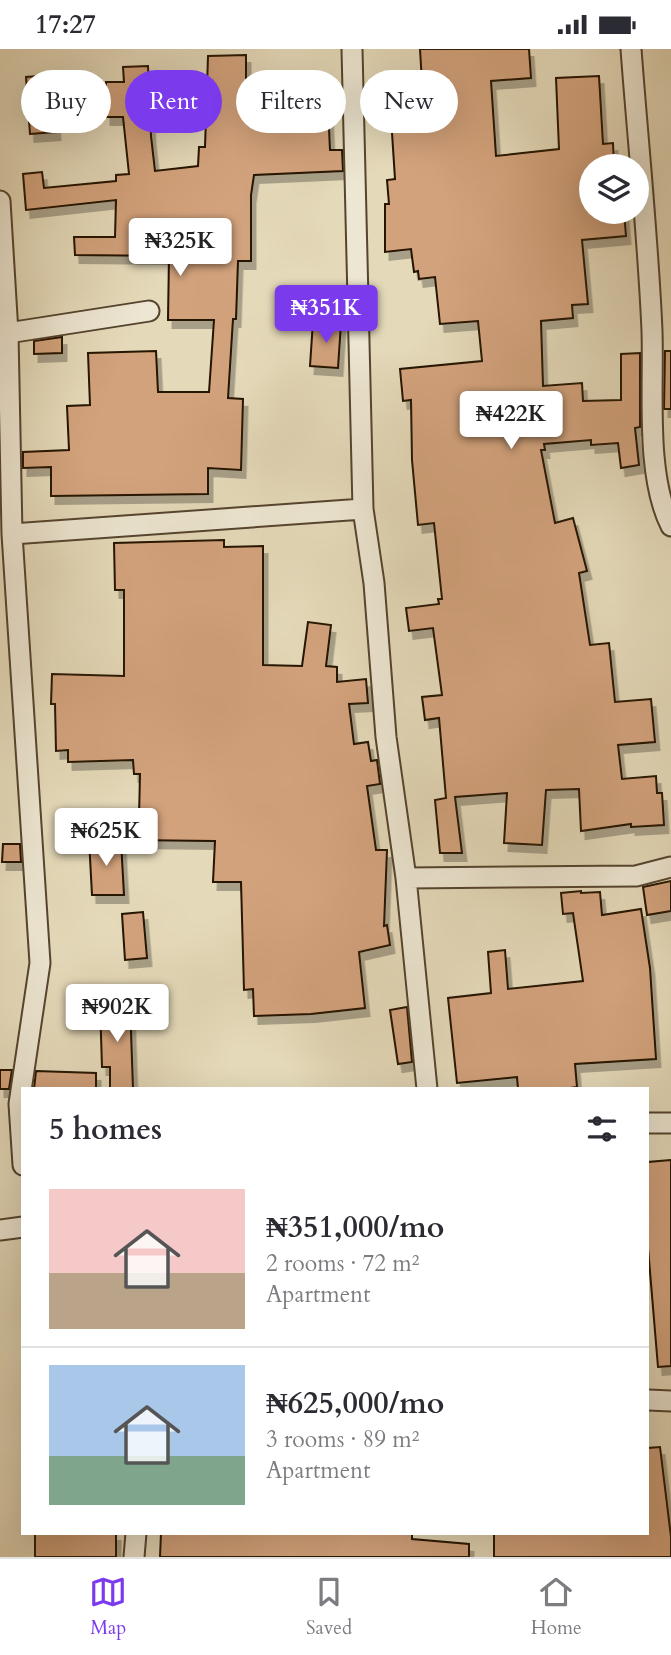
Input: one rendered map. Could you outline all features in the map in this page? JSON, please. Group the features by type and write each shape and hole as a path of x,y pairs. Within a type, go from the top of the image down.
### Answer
{"street":[{"path":"352,49 363,509 374,583 386,737 405,878 427,1087"},
{"path":"631,49 652,330 655,477 662,509 671,526"},
{"path":"0,201 8,333 12,534 40,963 22,1087"},
{"path":"8,333 149,311"},
{"path":"12,534 363,509"},
{"path":"405,878 636,876 671,867"},
{"path":"21,1091 21,1134"},
{"path":"649,1123 671,1122"},
{"path":"0,1230 21,1227"},
{"path":"649,1400 671,1401"},
{"path":"134,1557 135,1535"}],"building":[{"path":"420,49 529,49 531,78 491,81 496,156 559,149 556,78 599,76 603,144 613,143 613,154 579,154 579,224 625,224 626,236 582,240 588,304 572,305 573,318 541,321 543,386 582,383 583,401 621,400 621,354 640,353 640,427 635,428 639,465 621,468 618,443 591,445 591,440 544,444 545,450 541,450 555,523 573,518 587,571 579,573 590,645 609,643 615,702 651,699 655,742 618,745 622,779 656,776 657,793 662,793 664,825 631,827 631,824 581,831 579,789 546,790 542,845 504,843 507,793 455,797 462,853 440,853 435,800 446,798 439,718 425,720 422,697 442,695 433,628 409,631 406,608 439,604 438,599 442,599 434,523 418,525 412,460 411,400 403,401 400,369 482,361 478,321 440,324 435,277 419,279 418,271 414,272 411,249 385,252 385,204 389,204 387,180 395,179 392,133 458,133 458,70 421,70"},
{"path":"246,55 246,70 236,70 236,133 329,133 330,150 342,150 343,171 254,175 251,195 251,261 238,261 236,319 233,319 228,398 243,399 241,470 208,468 208,494 51,496 51,467 23,468 23,452 69,450 67,406 90,405 88,353 156,351 158,392 209,392 214,320 168,320 169,256 75,255 74,237 115,237 116,200 26,210 23,174 42,172 44,188 116,181 116,175 129,174 123,117 111,117 111,82 124,82 123,67 148,66 148,70 125,70 125,133 151,133 155,171 198,166 199,147 205,147 205,133 222,133 222,70 208,70 208,56"},
{"path":"313,321 341,323 338,368 310,366"},
{"path":"62,337 62,353 34,354 34,341"},
{"path":"665,351 671,351 671,409 664,409"},
{"path":"224,540 224,547 263,546 263,665 302,666 308,622 331,625 326,666 337,667 337,682 366,679 368,703 349,704 354,744 368,742 371,761 377,760 380,784 367,786 376,850 387,850 384,926 387,925 390,945 359,952 365,1008 311,1014 254,1016 253,989 244,990 241,882 213,882 215,841 128,840 129,818 139,818 140,774 134,774 133,760 68,762 68,750 56,751 55,704 51,704 52,674 124,676 124,590 115,590 114,543"},
{"path":"89,839 121,841 124,895 92,895"},
{"path":"3,844 20,844 21,862 2,862"},
{"path":"671,881 671,911 647,915 643,887"},
{"path":"600,892 602,915 641,909 650,968 656,1059 575,1064 577,1087 518,1087 517,1077 457,1083 448,998 491,993 488,952 505,950 508,989 583,981 573,913 563,914 561,893"},
{"path":"143,912 147,958 125,960 122,914"},
{"path":"130,1003 133,1087 110,1087 110,1067 102,1067 100,1004"},
{"path":"407,1007 412,1062 398,1064 390,1010"},
{"path":"0,1070 12,1070 9,1089 0,1089"},
{"path":"36,1071 96,1073 96,1087 34,1087"},
{"path":"671,1160 671,1366 658,1367 649,1260 649,1162"},
{"path":"660,1447 671,1557 494,1557 494,1535 649,1535 649,1448"},
{"path":"35,1535 116,1535 116,1557 35,1557"},
{"path":"161,1535 412,1535 412,1539 469,1544 469,1557 160,1557"}]}
